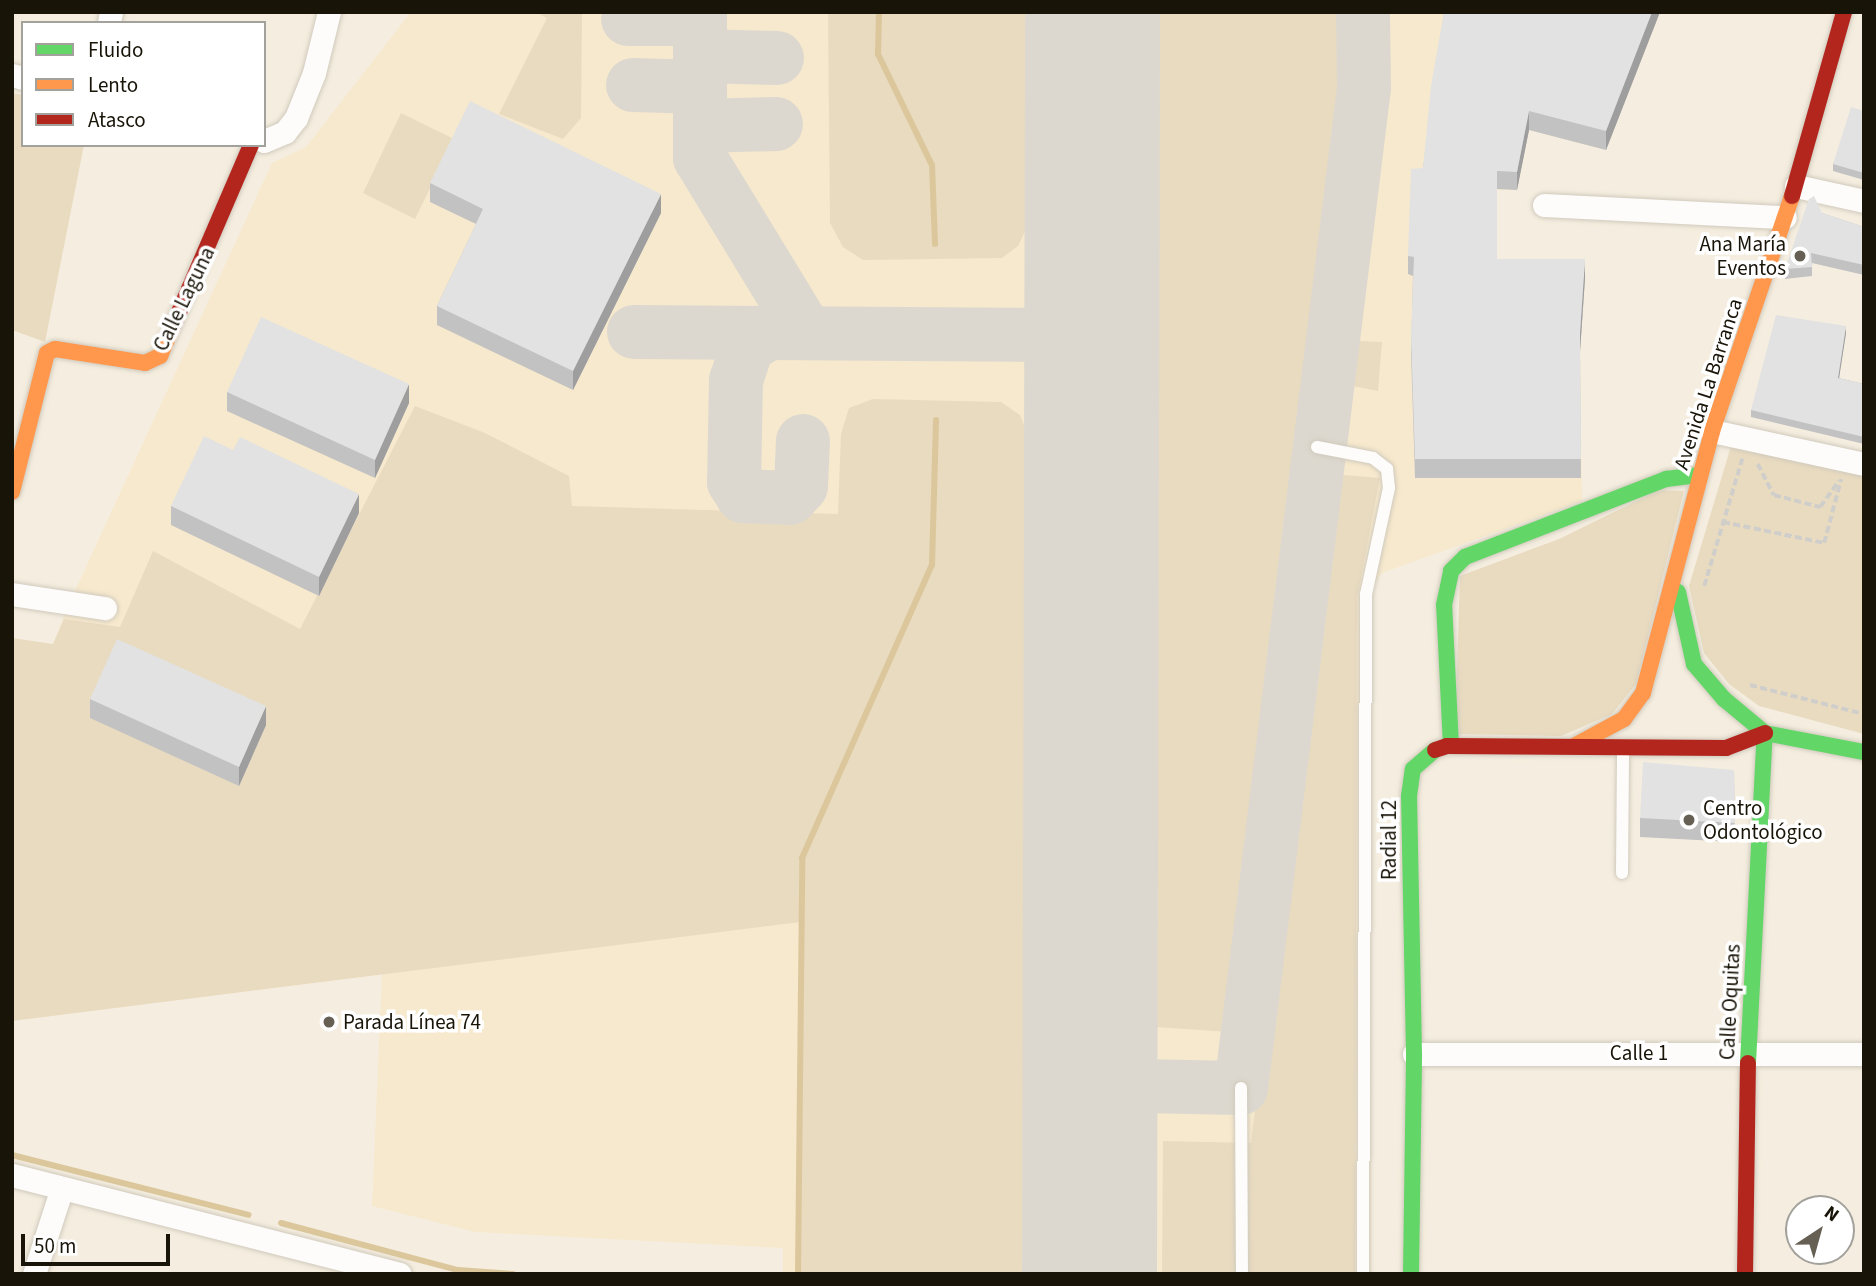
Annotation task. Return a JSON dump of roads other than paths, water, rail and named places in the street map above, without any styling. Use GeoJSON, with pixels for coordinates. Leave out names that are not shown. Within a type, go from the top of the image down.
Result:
{"type":"FeatureCollection","features":[{"type":"Feature","properties":{"kind":"street"},"geometry":{"type":"LineString","coordinates":[[266,140],[285,132],[296,118],[314,73],[329,12]]}},
{"type":"Feature","properties":{"kind":"street","name":"Avenida La Barranca"},"geometry":{"type":"LineString","coordinates":[[1565,749],[1611,730],[1643,693],[1655,662],[1712,430],[1796,186],[1844,12]]}},
{"type":"Feature","properties":{"kind":"street","name":"Calle Laguna"},"geometry":{"type":"LineString","coordinates":[[12,492],[47,353],[55,349],[138,363],[160,355],[250,147]]}},
{"type":"Feature","properties":{"kind":"street"},"geometry":{"type":"LineString","coordinates":[[1796,186],[1864,201]]}},
{"type":"Feature","properties":{"kind":"street"},"geometry":{"type":"LineString","coordinates":[[1544,205],[1785,218]]}},
{"type":"Feature","properties":{"kind":"street"},"geometry":{"type":"LineString","coordinates":[[1712,430],[1858,473]]}},
{"type":"Feature","properties":{"kind":"street"},"geometry":{"type":"LineString","coordinates":[[1451,746],[1444,604],[1451,571],[1465,557],[1653,484],[1700,475]]}},
{"type":"Feature","properties":{"kind":"street","name":"Avenida La Barranca"},"geometry":{"type":"LineString","coordinates":[[1676,569],[1680,618],[1694,664],[1724,699],[1765,733]]}},
{"type":"Feature","properties":{"kind":"street"},"geometry":{"type":"LineString","coordinates":[[12,594],[105,608]]}},
{"type":"Feature","properties":{"kind":"street"},"geometry":{"type":"LineString","coordinates":[[1765,733],[1864,752]]}},
{"type":"Feature","properties":{"kind":"street","name":"Radial 12"},"geometry":{"type":"LineString","coordinates":[[1411,1274],[1414,1054],[1409,796],[1413,769],[1429,752],[1451,746],[1565,749],[1726,748],[1765,733]]}},
{"type":"Feature","properties":{"kind":"street","name":"Calle Oquitas"},"geometry":{"type":"LineString","coordinates":[[1745,1274],[1748,1052],[1765,733]]}},
{"type":"Feature","properties":{"kind":"street","name":"Calle 1"},"geometry":{"type":"LineString","coordinates":[[1414,1054],[1864,1054]]}},
{"type":"Feature","properties":{"kind":"street"},"geometry":{"type":"LineString","coordinates":[[12,1175],[400,1274]]}},
{"type":"Feature","properties":{"kind":"street"},"geometry":{"type":"LineString","coordinates":[[34,1274],[62,1188]]}},
{"type":"Feature","properties":{"kind":"lane"},"geometry":{"type":"LineString","coordinates":[[1317,447],[1373,458],[1387,469],[1389,488],[1366,594],[1363,1274]]}},
{"type":"Feature","properties":{"kind":"lane"},"geometry":{"type":"LineString","coordinates":[[1622,873],[1623,749]]}},
{"type":"Feature","properties":{"kind":"lane"},"geometry":{"type":"LineString","coordinates":[[1241,1088],[1242,1274]]}},
{"type":"Feature","properties":{"kind":"waterway"},"geometry":{"type":"LineString","coordinates":[[879,12],[878,54],[932,165],[935,244]]}},
{"type":"Feature","properties":{"kind":"waterway"},"geometry":{"type":"LineString","coordinates":[[798,1274],[802,858],[932,565],[936,420]]}},
{"type":"Feature","properties":{"kind":"waterway"},"geometry":{"type":"LineString","coordinates":[[12,1155],[249,1215]]}},
{"type":"Feature","properties":{"kind":"waterway"},"geometry":{"type":"LineString","coordinates":[[281,1223],[458,1270],[513,1274]]}},
{"type":"Feature","properties":{"kind":"place","name":"Ana María Eventos"},"geometry":{"type":"Point","coordinates":[1800,256]}},
{"type":"Feature","properties":{"kind":"place","name":"Centro Odontológico"},"geometry":{"type":"Point","coordinates":[1689,820]}},
{"type":"Feature","properties":{"kind":"place","name":"Parada Línea 74"},"geometry":{"type":"Point","coordinates":[329,1022]}}]}
